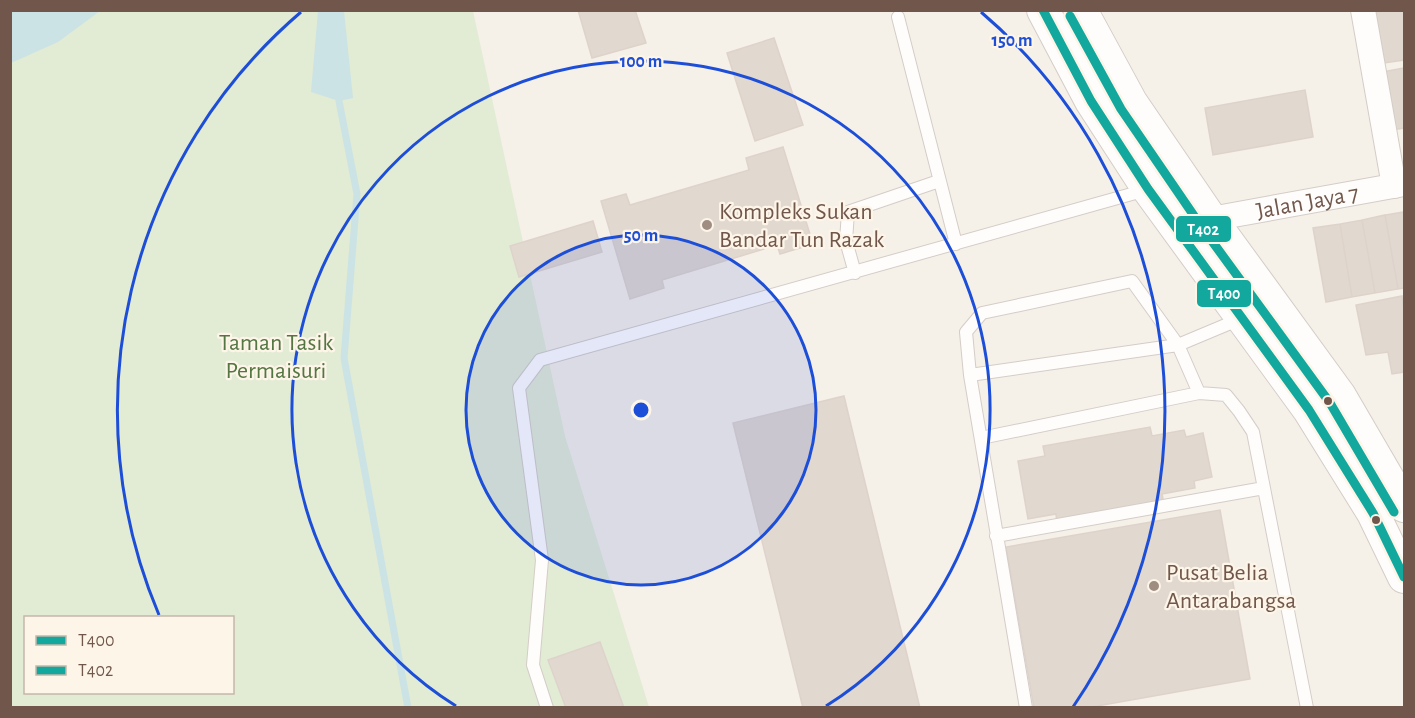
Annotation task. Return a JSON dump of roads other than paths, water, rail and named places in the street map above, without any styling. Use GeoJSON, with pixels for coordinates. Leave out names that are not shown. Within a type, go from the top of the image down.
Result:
{"type":"FeatureCollection","features":[{"type":"Feature","properties":{"kind":"street"},"geometry":{"type":"LineString","coordinates":[[1043,10],[1091,101],[1148,189],[1309,410],[1373,513],[1404,577]]}},
{"type":"Feature","properties":{"kind":"street"},"geometry":{"type":"LineString","coordinates":[[1081,10],[1131,102],[1211,219],[1340,396],[1404,506]]}},
{"type":"Feature","properties":{"kind":"street"},"geometry":{"type":"LineString","coordinates":[[1363,10],[1399,185]]}},
{"type":"Feature","properties":{"kind":"street","name":"Jalan Jaya 7"},"geometry":{"type":"LineString","coordinates":[[1211,219],[1399,185]]}},
{"type":"Feature","properties":{"kind":"lane"},"geometry":{"type":"LineString","coordinates":[[897,17],[956,244]]}},
{"type":"Feature","properties":{"kind":"lane"},"geometry":{"type":"LineString","coordinates":[[855,273],[846,242],[848,212],[939,181]]}},
{"type":"Feature","properties":{"kind":"lane"},"geometry":{"type":"LineString","coordinates":[[547,708],[533,665],[542,560],[519,388],[540,360],[1148,189]]}},
{"type":"Feature","properties":{"kind":"lane"},"geometry":{"type":"LineString","coordinates":[[1026,708],[970,375],[966,332],[982,313],[1132,281],[1178,345],[1199,393]]}},
{"type":"Feature","properties":{"kind":"lane"},"geometry":{"type":"LineString","coordinates":[[970,375],[1178,345],[1241,318]]}},
{"type":"Feature","properties":{"kind":"lane"},"geometry":{"type":"LineString","coordinates":[[981,438],[1199,393],[1226,395],[1253,432],[1307,708]]}},
{"type":"Feature","properties":{"kind":"lane"},"geometry":{"type":"LineString","coordinates":[[996,536],[1264,488]]}},
{"type":"Feature","properties":{"kind":"water"},"geometry":{"type":"Polygon","coordinates":[[[11,10],[100,11],[58,42],[11,63],[11,10]]]}},
{"type":"Feature","properties":{"kind":"water"},"geometry":{"type":"Polygon","coordinates":[[[318,11],[344,11],[353,98],[339,101],[311,92],[318,11]]]}},
{"type":"Feature","properties":{"kind":"waterway"},"geometry":{"type":"LineString","coordinates":[[339,101],[357,194],[344,358],[408,708]]}},
{"type":"Feature","properties":{"kind":"place","name":"Kompleks Sukan Bandar Tun Razak"},"geometry":{"type":"Point","coordinates":[707,225]}},
{"type":"Feature","properties":{"kind":"place","name":"Pusat Belia Antarabangsa"},"geometry":{"type":"Point","coordinates":[1154,586]}},
{"type":"Feature","properties":{"kind":"park label","name":"Taman Tasik Permaisuri"},"geometry":{"type":"Point","coordinates":[276,356]}}]}
